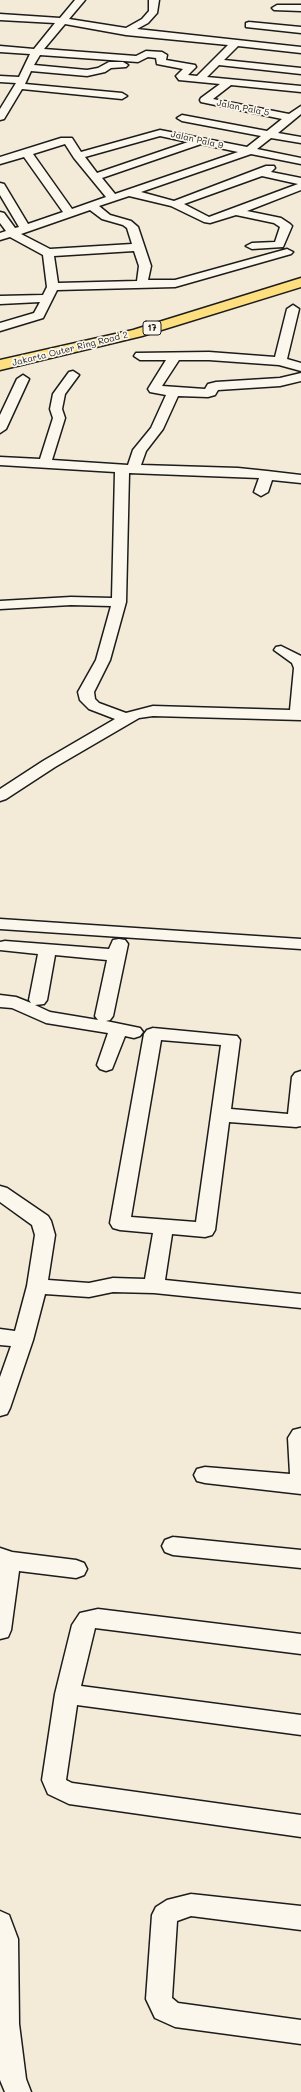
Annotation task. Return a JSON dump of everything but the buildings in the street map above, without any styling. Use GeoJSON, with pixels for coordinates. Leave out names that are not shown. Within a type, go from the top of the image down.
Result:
{"type":"FeatureCollection","features":[{"type":"Feature","properties":{"kind":"highway"},"geometry":{"type":"LineString","coordinates":[[256,281],[301,268]]}},
{"type":"Feature","properties":{"kind":"highway","name":"Jakarta Outer Ring Road 2"},"geometry":{"type":"LineString","coordinates":[[0,366],[137,333],[301,282]]}},
{"type":"Feature","properties":{"kind":"street"},"geometry":{"type":"LineString","coordinates":[[0,117],[41,47],[80,0]]}},
{"type":"Feature","properties":{"kind":"street"},"geometry":{"type":"LineString","coordinates":[[126,32],[145,21],[154,11],[154,0]]}},
{"type":"Feature","properties":{"kind":"street"},"geometry":{"type":"LineString","coordinates":[[277,8],[301,8]]}},
{"type":"Feature","properties":{"kind":"street"},"geometry":{"type":"LineString","coordinates":[[0,17],[66,18],[92,16]]}},
{"type":"Feature","properties":{"kind":"street"},"geometry":{"type":"LineString","coordinates":[[66,18],[126,32],[301,50]]}},
{"type":"Feature","properties":{"kind":"street"},"geometry":{"type":"LineString","coordinates":[[130,20],[145,21]]}},
{"type":"Feature","properties":{"kind":"street"},"geometry":{"type":"LineString","coordinates":[[249,25],[301,30]]}},
{"type":"Feature","properties":{"kind":"street"},"geometry":{"type":"LineString","coordinates":[[198,79],[236,43]]}},
{"type":"Feature","properties":{"kind":"street"},"geometry":{"type":"LineString","coordinates":[[0,49],[41,47],[136,55],[162,55],[161,63],[191,67],[181,76],[183,78],[301,89]]}},
{"type":"Feature","properties":{"kind":"street"},"geometry":{"type":"LineString","coordinates":[[28,68],[88,73],[101,70],[111,64],[133,64],[136,55]]}},
{"type":"Feature","properties":{"kind":"street"},"geometry":{"type":"LineString","coordinates":[[217,62],[301,71]]}},
{"type":"Feature","properties":{"kind":"street"},"geometry":{"type":"LineString","coordinates":[[0,79],[20,83],[122,96]]}},
{"type":"Feature","properties":{"kind":"street","name":"Jalan Pala 5"},"geometry":{"type":"LineString","coordinates":[[230,82],[205,100],[289,117]]}},
{"type":"Feature","properties":{"kind":"street"},"geometry":{"type":"LineString","coordinates":[[246,108],[275,86]]}},
{"type":"Feature","properties":{"kind":"street"},"geometry":{"type":"LineString","coordinates":[[0,237],[13,234],[247,152],[289,117],[301,109]]}},
{"type":"Feature","properties":{"kind":"street"},"geometry":{"type":"LineString","coordinates":[[182,118],[301,140]]}},
{"type":"Feature","properties":{"kind":"street","name":"Jalan Pala 9"},"geometry":{"type":"LineString","coordinates":[[78,156],[160,133],[247,152],[301,161]]}},
{"type":"Feature","properties":{"kind":"street"},"geometry":{"type":"LineString","coordinates":[[0,161],[66,140],[70,141],[78,156],[113,199]]}},
{"type":"Feature","properties":{"kind":"street"},"geometry":{"type":"LineString","coordinates":[[95,177],[201,141]]}},
{"type":"Feature","properties":{"kind":"street"},"geometry":{"type":"LineString","coordinates":[[26,152],[70,214]]}},
{"type":"Feature","properties":{"kind":"street"},"geometry":{"type":"LineString","coordinates":[[175,204],[266,170],[301,181]]}},
{"type":"Feature","properties":{"kind":"street"},"geometry":{"type":"LineString","coordinates":[[0,186],[26,229]]}},
{"type":"Feature","properties":{"kind":"street"},"geometry":{"type":"LineString","coordinates":[[130,193],[175,204],[204,219],[216,219],[301,186]]}},
{"type":"Feature","properties":{"kind":"street"},"geometry":{"type":"LineString","coordinates":[[275,197],[295,201]]}},
{"type":"Feature","properties":{"kind":"street"},"geometry":{"type":"LineString","coordinates":[[92,206],[106,216],[127,223],[132,227],[140,247],[145,266],[142,284]]}},
{"type":"Feature","properties":{"kind":"street"},"geometry":{"type":"LineString","coordinates":[[236,212],[277,220],[284,223],[286,226],[279,245],[252,246]]}},
{"type":"Feature","properties":{"kind":"street"},"geometry":{"type":"LineString","coordinates":[[0,215],[13,234],[27,240],[48,253],[140,247]]}},
{"type":"Feature","properties":{"kind":"street"},"geometry":{"type":"LineString","coordinates":[[53,287],[175,283],[287,252]]}},
{"type":"Feature","properties":{"kind":"street"},"geometry":{"type":"LineString","coordinates":[[0,327],[39,315],[46,298],[53,287],[48,253]]}},
{"type":"Feature","properties":{"kind":"street"},"geometry":{"type":"LineString","coordinates":[[0,300],[46,298]]}},
{"type":"Feature","properties":{"kind":"street"},"geometry":{"type":"LineString","coordinates":[[280,361],[291,323],[293,309]]}},
{"type":"Feature","properties":{"kind":"street"},"geometry":{"type":"LineString","coordinates":[[140,356],[209,356],[280,361],[301,367]]}},
{"type":"Feature","properties":{"kind":"street"},"geometry":{"type":"LineString","coordinates":[[175,356],[154,389],[173,392],[208,393],[211,392],[212,387],[216,386],[280,382],[301,376]]}},
{"type":"Feature","properties":{"kind":"street"},"geometry":{"type":"LineString","coordinates":[[45,463],[59,418],[56,409],[59,394],[73,375]]}},
{"type":"Feature","properties":{"kind":"street"},"geometry":{"type":"LineString","coordinates":[[2,422],[23,379]]}},
{"type":"Feature","properties":{"kind":"street"},"geometry":{"type":"LineString","coordinates":[[125,718],[94,706],[88,700],[86,692],[103,660],[119,602],[127,468],[157,429],[173,392]]}},
{"type":"Feature","properties":{"kind":"street"},"geometry":{"type":"LineString","coordinates":[[0,460],[127,468],[238,472],[301,479]]}},
{"type":"Feature","properties":{"kind":"street"},"geometry":{"type":"LineString","coordinates":[[261,492],[267,475]]}},
{"type":"Feature","properties":{"kind":"street"},"geometry":{"type":"LineString","coordinates":[[0,605],[71,601],[119,602]]}},
{"type":"Feature","properties":{"kind":"street"},"geometry":{"type":"LineString","coordinates":[[0,796],[49,764],[125,718],[135,714],[153,711],[299,714],[301,668],[298,661],[281,650]]}},
{"type":"Feature","properties":{"kind":"street"},"geometry":{"type":"LineString","coordinates":[[0,924],[301,944]]}},
{"type":"Feature","properties":{"kind":"street"},"geometry":{"type":"LineString","coordinates":[[104,1016],[121,932]]}},
{"type":"Feature","properties":{"kind":"street"},"geometry":{"type":"LineString","coordinates":[[5,946],[116,955]]}},
{"type":"Feature","properties":{"kind":"street"},"geometry":{"type":"LineString","coordinates":[[38,1000],[48,949]]}},
{"type":"Feature","properties":{"kind":"street"},"geometry":{"type":"LineString","coordinates":[[0,1001],[16,1003],[46,1017],[127,1030],[106,1065]]}},
{"type":"Feature","properties":{"kind":"street"},"geometry":{"type":"LineString","coordinates":[[153,1034],[231,1040],[221,1115],[205,1230],[120,1223],[153,1034]]}},
{"type":"Feature","properties":{"kind":"street"},"geometry":{"type":"LineString","coordinates":[[221,1115],[296,1121],[301,1077]]}},
{"type":"Feature","properties":{"kind":"street"},"geometry":{"type":"LineString","coordinates":[[0,1192],[41,1221],[45,1235],[37,1286],[23,1340],[0,1408]]}},
{"type":"Feature","properties":{"kind":"street"},"geometry":{"type":"LineString","coordinates":[[154,1286],[164,1226]]}},
{"type":"Feature","properties":{"kind":"street"},"geometry":{"type":"LineString","coordinates":[[37,1286],[89,1290],[113,1285],[154,1286],[301,1301]]}},
{"type":"Feature","properties":{"kind":"street"},"geometry":{"type":"LineString","coordinates":[[0,1337],[23,1340]]}},
{"type":"Feature","properties":{"kind":"street"},"geometry":{"type":"LineString","coordinates":[[205,1476],[301,1485],[299,1438],[301,1436]]}},
{"type":"Feature","properties":{"kind":"street"},"geometry":{"type":"LineString","coordinates":[[173,1546],[301,1559]]}},
{"type":"Feature","properties":{"kind":"street"},"geometry":{"type":"LineString","coordinates":[[0,1630],[5,1559],[76,1569]]}},
{"type":"Feature","properties":{"kind":"street"},"geometry":{"type":"LineString","coordinates":[[301,1644],[98,1618],[88,1620],[83,1625],[67,1694],[54,1780],[57,1787],[69,1793],[301,1826]]}},
{"type":"Feature","properties":{"kind":"street"},"geometry":{"type":"LineString","coordinates":[[67,1694],[301,1725]]}},
{"type":"Feature","properties":{"kind":"street"},"geometry":{"type":"LineString","coordinates":[[301,1918],[191,1905],[176,1908],[165,1915],[159,1998],[164,2009],[175,2015],[301,2032]]}},
{"type":"Feature","properties":{"kind":"street"},"geometry":{"type":"LineString","coordinates":[[0,1923],[5,1939],[6,2024],[13,2079],[18,2092]]}}]}
